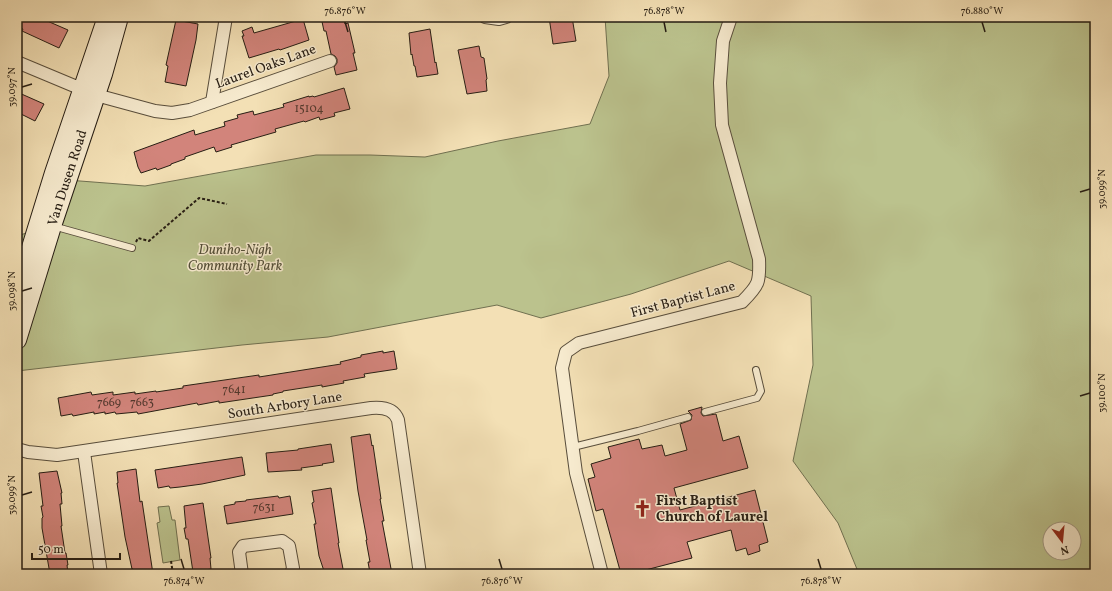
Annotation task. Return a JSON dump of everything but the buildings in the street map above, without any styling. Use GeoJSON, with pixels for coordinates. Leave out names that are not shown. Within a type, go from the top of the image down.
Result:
{"type":"FeatureCollection","features":[{"type":"Feature","properties":{"kind":"main road","name":"Van Dusen Road"},"geometry":{"type":"LineString","coordinates":[[89,92],[107,17]]}},
{"type":"Feature","properties":{"kind":"main road","name":"Van Dusen Road"},"geometry":{"type":"LineString","coordinates":[[17,293],[45,223],[89,92],[120,17]]}},
{"type":"Feature","properties":{"kind":"main road","name":"Van Dusen Road"},"geometry":{"type":"LineString","coordinates":[[17,340],[45,223]]}},
{"type":"Feature","properties":{"kind":"street","name":"Laurel Oaks Lane"},"geometry":{"type":"LineString","coordinates":[[212,102],[226,17]]}},
{"type":"Feature","properties":{"kind":"street"},"geometry":{"type":"LineString","coordinates":[[484,17],[499,19],[506,17]]}},
{"type":"Feature","properties":{"kind":"street","name":"First Baptist Lane"},"geometry":{"type":"LineString","coordinates":[[602,574],[576,473],[562,368],[566,352],[579,344],[742,302],[755,288],[760,276],[759,259],[722,125],[720,84],[723,41],[731,17]]}},
{"type":"Feature","properties":{"kind":"street","name":"Laurel Oaks Lane"},"geometry":{"type":"LineString","coordinates":[[17,62],[89,92],[161,112],[179,112],[190,110],[330,60]]}},
{"type":"Feature","properties":{"kind":"street","name":"South Arbory Lane"},"geometry":{"type":"LineString","coordinates":[[17,449],[57,456],[371,408],[387,409],[395,413],[398,420],[420,574]]}},
{"type":"Feature","properties":{"kind":"street"},"geometry":{"type":"LineString","coordinates":[[84,452],[101,574]]}},
{"type":"Feature","properties":{"kind":"street"},"geometry":{"type":"LineString","coordinates":[[242,574],[239,552],[243,546],[282,541],[289,546],[293,568],[291,574]]}},
{"type":"Feature","properties":{"kind":"lane"},"geometry":{"type":"LineString","coordinates":[[45,223],[132,248]]}},
{"type":"Feature","properties":{"kind":"lane"},"geometry":{"type":"LineString","coordinates":[[705,412],[757,398],[761,391],[756,370]]}},
{"type":"Feature","properties":{"kind":"lane"},"geometry":{"type":"LineString","coordinates":[[573,447],[688,417]]}},
{"type":"Feature","properties":{"kind":"path"},"geometry":{"type":"LineString","coordinates":[[132,248],[138,238],[149,241],[199,198],[227,204]]}},
{"type":"Feature","properties":{"kind":"path"},"geometry":{"type":"LineString","coordinates":[[171,561],[173,574]]}},
{"type":"Feature","properties":{"kind":"green space","name":"Duniho-Nigh Community Park"},"geometry":{"type":"Polygon","coordinates":[[[605,17],[1095,17],[1095,574],[859,574],[838,523],[793,461],[813,365],[811,296],[729,261],[631,294],[541,318],[497,305],[328,337],[242,345],[17,371],[17,340],[67,180],[145,186],[316,155],[425,157],[498,141],[590,124],[609,76],[605,17]]]}},
{"type":"Feature","properties":{"kind":"green space"},"geometry":{"type":"Polygon","coordinates":[[[36,230],[17,292],[17,236],[36,230]]]}},
{"type":"Feature","properties":{"kind":"green space"},"geometry":{"type":"Polygon","coordinates":[[[169,506],[172,520],[175,520],[180,560],[163,563],[157,523],[160,522],[158,507],[169,506]]]}},
{"type":"Feature","properties":{"kind":"place","name":"First Baptist Church of Laurel"},"geometry":{"type":"Point","coordinates":[643,509]}}]}
